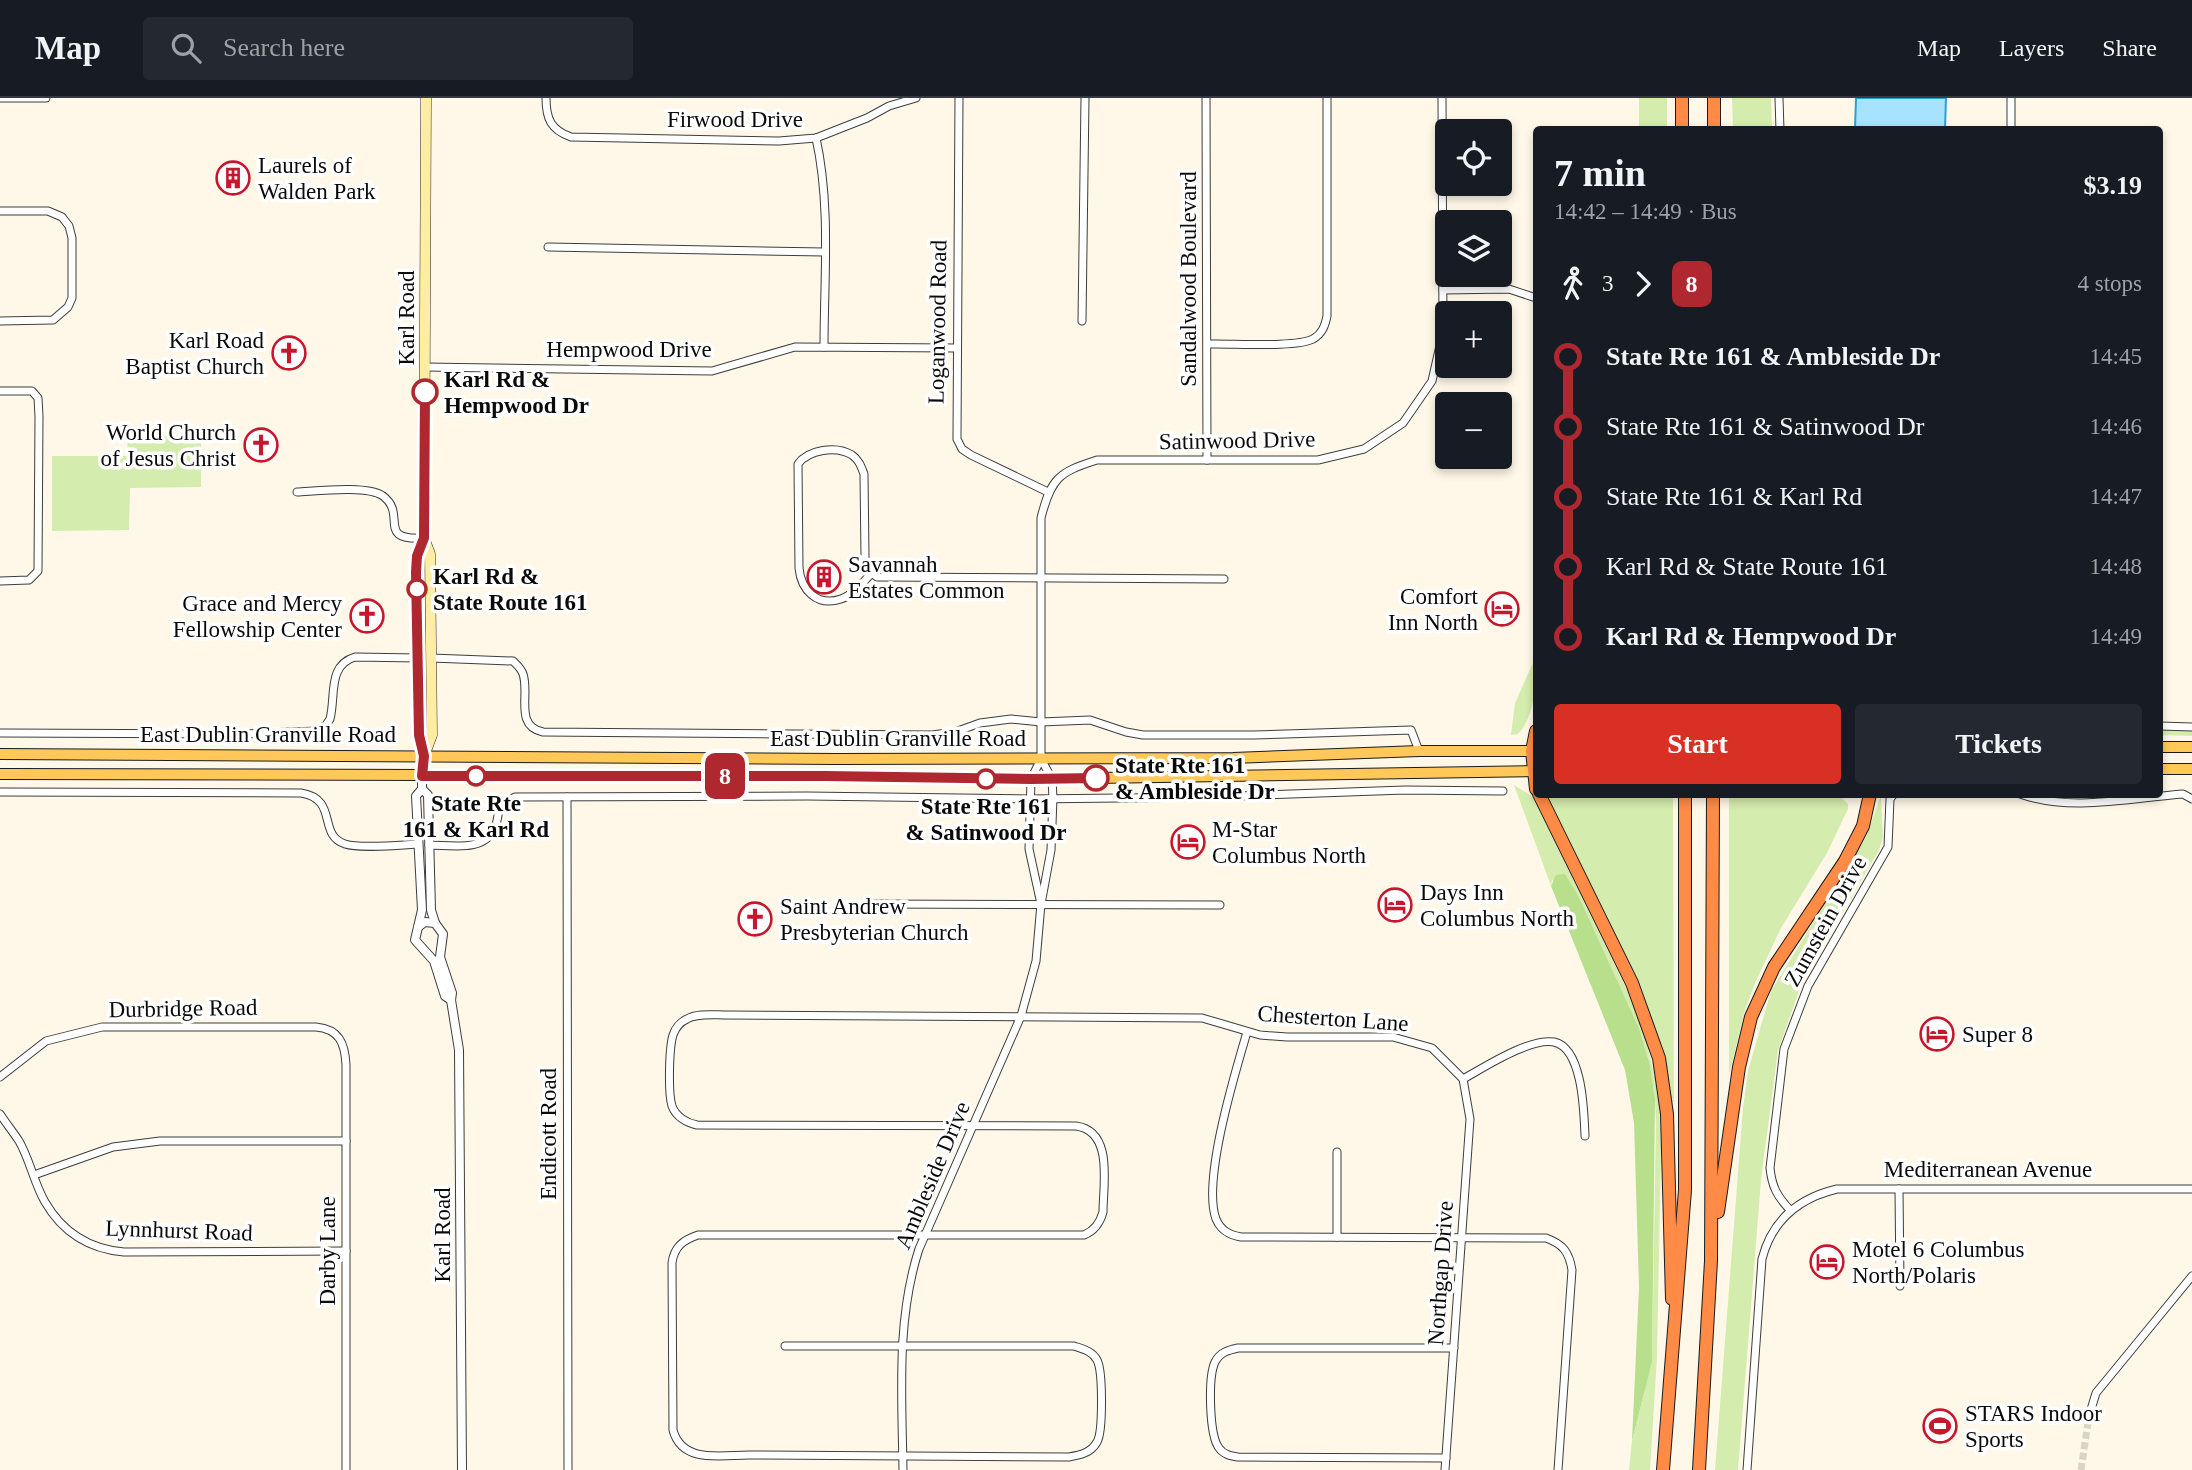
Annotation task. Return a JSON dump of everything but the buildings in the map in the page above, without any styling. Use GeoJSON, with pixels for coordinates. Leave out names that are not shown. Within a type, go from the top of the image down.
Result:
{"type":"FeatureCollection","features":[{"type":"Feature","properties":{"kind":"highway"},"geometry":{"type":"LineString","coordinates":[[1682,98],[1682,126]]}},
{"type":"Feature","properties":{"kind":"highway"},"geometry":{"type":"LineString","coordinates":[[1714,101],[1715,126]]}},
{"type":"Feature","properties":{"kind":"highway"},"geometry":{"type":"LineString","coordinates":[[1541,798],[1632,983],[1659,1058],[1667,1114],[1670,1278],[1675,1328]]}},
{"type":"Feature","properties":{"kind":"highway"},"geometry":{"type":"LineString","coordinates":[[1664,1470],[1685,1190],[1685,798]]}},
{"type":"Feature","properties":{"kind":"highway"},"geometry":{"type":"LineString","coordinates":[[1699,1470],[1711,1261],[1713,798]]}},
{"type":"Feature","properties":{"kind":"highway"},"geometry":{"type":"LineString","coordinates":[[1711,1261],[1732,1107],[1751,1017],[1774,967],[1845,861],[1863,826],[1869,798]]}},
{"type":"Feature","properties":{"kind":"main road","name":"Karl Road"},"geometry":{"type":"LineString","coordinates":[[422,776],[424,756],[432,737],[430,554],[424,538],[426,98]]}},
{"type":"Feature","properties":{"kind":"main road","name":"Karl Road"},"geometry":{"type":"LineString","coordinates":[[424,538],[417,556],[419,738],[424,756]]}},
{"type":"Feature","properties":{"kind":"main road"},"geometry":{"type":"LineString","coordinates":[[2163,747],[2192,747]]}},
{"type":"Feature","properties":{"kind":"main road","name":"East Dublin Granville Road"},"geometry":{"type":"LineString","coordinates":[[0,754],[1041,759],[1234,758],[1419,751],[1533,751]]}},
{"type":"Feature","properties":{"kind":"main road"},"geometry":{"type":"LineString","coordinates":[[2163,769],[2192,769]]}},
{"type":"Feature","properties":{"kind":"main road","name":"East Dublin Granville Road"},"geometry":{"type":"LineString","coordinates":[[0,774],[1052,779],[1533,771]]}},
{"type":"Feature","properties":{"kind":"street"},"geometry":{"type":"LineString","coordinates":[[0,98],[46,98]]}},
{"type":"Feature","properties":{"kind":"street","name":"Firwood Drive"},"geometry":{"type":"LineString","coordinates":[[547,98],[546,111],[550,125],[559,133],[571,137],[779,141],[816,138],[867,118],[889,106],[916,98]]}},
{"type":"Feature","properties":{"kind":"street","name":"Loganwood Road"},"geometry":{"type":"LineString","coordinates":[[959,98],[957,439],[962,449],[1048,492]]}},
{"type":"Feature","properties":{"kind":"street"},"geometry":{"type":"LineString","coordinates":[[1082,321],[1085,98]]}},
{"type":"Feature","properties":{"kind":"street","name":"Sandalwood Boulevard"},"geometry":{"type":"LineString","coordinates":[[1206,98],[1208,460]]}},
{"type":"Feature","properties":{"kind":"street"},"geometry":{"type":"LineString","coordinates":[[1208,344],[1301,343],[1319,335],[1327,316],[1327,98]]}},
{"type":"Feature","properties":{"kind":"street","name":"Satinwood Drive"},"geometry":{"type":"LineString","coordinates":[[1048,492],[1068,469],[1097,460],[1318,460],[1364,449],[1403,423],[1432,381],[1443,332],[1442,98]]}},
{"type":"Feature","properties":{"kind":"street"},"geometry":{"type":"LineString","coordinates":[[1779,98],[1780,126]]}},
{"type":"Feature","properties":{"kind":"street"},"geometry":{"type":"LineString","coordinates":[[2011,98],[2011,126]]}},
{"type":"Feature","properties":{"kind":"street"},"geometry":{"type":"LineString","coordinates":[[816,138],[824,196],[824,347]]}},
{"type":"Feature","properties":{"kind":"street"},"geometry":{"type":"LineString","coordinates":[[0,211],[48,211],[62,217],[69,226],[72,238],[72,298],[68,307],[53,320],[0,321]]}},
{"type":"Feature","properties":{"kind":"street"},"geometry":{"type":"LineString","coordinates":[[548,247],[824,252]]}},
{"type":"Feature","properties":{"kind":"street"},"geometry":{"type":"LineString","coordinates":[[1443,290],[1509,289],[1533,297]]}},
{"type":"Feature","properties":{"kind":"street","name":"Hempwood Drive"},"geometry":{"type":"LineString","coordinates":[[425,367],[712,372],[795,347],[956,348]]}},
{"type":"Feature","properties":{"kind":"street"},"geometry":{"type":"LineString","coordinates":[[0,391],[26,390],[36,394],[39,403],[39,566],[35,576],[22,582],[0,581]]}},
{"type":"Feature","properties":{"kind":"street"},"geometry":{"type":"LineString","coordinates":[[871,574],[855,591],[842,599],[827,601],[815,598],[805,590],[800,578],[798,464],[811,452],[850,453],[860,462],[864,474],[867,569],[871,574],[885,579],[1224,579]]}},
{"type":"Feature","properties":{"kind":"street"},"geometry":{"type":"LineString","coordinates":[[297,492],[369,491],[382,495],[391,505],[396,532],[407,540],[424,538]]}},
{"type":"Feature","properties":{"kind":"street"},"geometry":{"type":"LineString","coordinates":[[1041,759],[1041,518],[1048,492]]}},
{"type":"Feature","properties":{"kind":"street","name":"East Dublin Granville Road"},"geometry":{"type":"LineString","coordinates":[[0,733],[245,734],[317,731],[327,725],[330,719],[335,673],[345,660],[355,657],[418,659]]}},
{"type":"Feature","properties":{"kind":"street","name":"East Dublin Granville Road"},"geometry":{"type":"LineString","coordinates":[[431,658],[513,661],[524,676],[528,722],[532,729],[545,733],[932,735],[955,732],[995,720],[1090,720],[1143,735],[1411,730],[1419,751]]}},
{"type":"Feature","properties":{"kind":"street"},"geometry":{"type":"LineString","coordinates":[[2163,726],[2192,727]]}},
{"type":"Feature","properties":{"kind":"street","name":"Ambleside Drive"},"geometry":{"type":"LineString","coordinates":[[903,1470],[903,1345],[908,1289],[919,1249],[1021,1016],[1035,961],[1041,904],[1051,850],[1053,798],[1052,779],[1041,759]]}},
{"type":"Feature","properties":{"kind":"street","name":"Ambleside Drive"},"geometry":{"type":"LineString","coordinates":[[1041,759],[1031,779],[1029,849],[1041,904]]}},
{"type":"Feature","properties":{"kind":"street"},"geometry":{"type":"LineString","coordinates":[[1262,775],[1263,794]]}},
{"type":"Feature","properties":{"kind":"street","name":"Karl Road"},"geometry":{"type":"LineString","coordinates":[[418,928],[422,910],[416,796],[422,789],[422,776]]}},
{"type":"Feature","properties":{"kind":"street","name":"Karl Road"},"geometry":{"type":"LineString","coordinates":[[422,789],[428,795],[430,910],[435,923]]}},
{"type":"Feature","properties":{"kind":"street"},"geometry":{"type":"LineString","coordinates":[[429,845],[471,846],[483,842],[496,826],[500,806],[515,797],[1030,799],[1428,790],[1503,791]]}},
{"type":"Feature","properties":{"kind":"street"},"geometry":{"type":"LineString","coordinates":[[0,792],[301,793],[317,798],[322,803],[332,834],[345,844],[418,844]]}},
{"type":"Feature","properties":{"kind":"street"},"geometry":{"type":"LineString","coordinates":[[2163,796],[2183,794],[2192,799]]}},
{"type":"Feature","properties":{"kind":"street","name":"Endicott Road"},"geometry":{"type":"LineString","coordinates":[[567,797],[568,1470]]}},
{"type":"Feature","properties":{"kind":"street","name":"Zumstein Drive"},"geometry":{"type":"LineString","coordinates":[[1790,1210],[1772,1184],[1770,1168],[1784,1049],[1808,986],[1888,847],[1891,798]]}},
{"type":"Feature","properties":{"kind":"street"},"geometry":{"type":"LineString","coordinates":[[2031,798],[2068,804],[2137,798]]}},
{"type":"Feature","properties":{"kind":"street"},"geometry":{"type":"LineString","coordinates":[[2068,798],[2068,804]]}},
{"type":"Feature","properties":{"kind":"street"},"geometry":{"type":"LineString","coordinates":[[868,904],[1220,905]]}},
{"type":"Feature","properties":{"kind":"street"},"geometry":{"type":"LineString","coordinates":[[425,922],[435,923],[443,934],[440,945],[434,950],[425,950],[415,940],[418,928],[425,922]]}},
{"type":"Feature","properties":{"kind":"street","name":"Karl Road"},"geometry":{"type":"LineString","coordinates":[[440,945],[440,957],[452,993],[450,1000],[456,1022],[461,1071],[462,1470]]}},
{"type":"Feature","properties":{"kind":"street","name":"Karl Road"},"geometry":{"type":"LineString","coordinates":[[425,950],[434,961],[445,996],[450,1000]]}},
{"type":"Feature","properties":{"kind":"street","name":"Chesterton Lane"},"geometry":{"type":"LineString","coordinates":[[974,1126],[688,1123],[673,1108],[671,1097],[674,1032],[679,1024],[696,1015],[1194,1017],[1247,1032],[1287,1037],[1393,1037],[1432,1048],[1463,1079]]}},
{"type":"Feature","properties":{"kind":"street","name":"Durbridge Road"},"geometry":{"type":"LineString","coordinates":[[0,1077],[46,1041],[102,1027],[316,1027],[327,1028],[336,1034]]}},
{"type":"Feature","properties":{"kind":"street"},"geometry":{"type":"LineString","coordinates":[[1247,1032],[1219,1138],[1214,1181],[1215,1218],[1224,1231],[1241,1237],[1546,1238],[1564,1247],[1572,1270],[1558,1470]]}},
{"type":"Feature","properties":{"kind":"street","name":"Darby Lane"},"geometry":{"type":"LineString","coordinates":[[336,1034],[345,1052],[346,1470]]}},
{"type":"Feature","properties":{"kind":"street"},"geometry":{"type":"LineString","coordinates":[[1463,1079],[1537,1043],[1555,1042],[1567,1051],[1578,1072],[1585,1136]]}},
{"type":"Feature","properties":{"kind":"street","name":"Northgap Drive"},"geometry":{"type":"LineString","coordinates":[[1445,1470],[1470,1119],[1463,1079]]}},
{"type":"Feature","properties":{"kind":"street","name":"Lynnhurst Road"},"geometry":{"type":"LineString","coordinates":[[0,1114],[19,1142],[44,1201],[64,1228],[78,1239],[108,1251],[346,1251]]}},
{"type":"Feature","properties":{"kind":"street"},"geometry":{"type":"LineString","coordinates":[[785,1346],[1074,1346],[1089,1352],[1097,1360],[1101,1372],[1101,1433],[1097,1443],[1080,1455],[1069,1457],[698,1455],[680,1446],[673,1430],[672,1263],[673,1254],[687,1238],[698,1235],[1074,1237],[1094,1229],[1103,1212],[1104,1153],[1093,1132],[1076,1126],[974,1126]]}},
{"type":"Feature","properties":{"kind":"street"},"geometry":{"type":"LineString","coordinates":[[34,1175],[113,1147],[160,1141],[346,1141]]}},
{"type":"Feature","properties":{"kind":"street"},"geometry":{"type":"LineString","coordinates":[[1337,1237],[1338,1152]]}},
{"type":"Feature","properties":{"kind":"street","name":"Mediterranean Avenue"},"geometry":{"type":"LineString","coordinates":[[1790,1210],[1810,1198],[1837,1189],[2192,1189]]}},
{"type":"Feature","properties":{"kind":"street"},"geometry":{"type":"LineString","coordinates":[[1899,1189],[1900,1286]]}},
{"type":"Feature","properties":{"kind":"street"},"geometry":{"type":"LineString","coordinates":[[1747,1470],[1760,1272],[1769,1238],[1790,1210]]}},
{"type":"Feature","properties":{"kind":"street"},"geometry":{"type":"LineString","coordinates":[[2089,1416],[2096,1393],[2192,1276]]}},
{"type":"Feature","properties":{"kind":"street"},"geometry":{"type":"LineString","coordinates":[[1446,1458],[1238,1457],[1222,1452],[1213,1434],[1212,1376],[1215,1362],[1225,1351],[1238,1348],[1454,1348]]}},
{"type":"Feature","properties":{"kind":"green space"},"geometry":{"type":"Polygon","coordinates":[[[1639,98],[1667,98],[1667,126],[1639,126],[1639,98]]]}},
{"type":"Feature","properties":{"kind":"green space"},"geometry":{"type":"Polygon","coordinates":[[[1732,98],[1771,98],[1772,126],[1733,126],[1732,98]]]}},
{"type":"Feature","properties":{"kind":"green space"},"geometry":{"type":"Polygon","coordinates":[[[201,435],[201,487],[130,488],[129,530],[52,531],[52,456],[127,456],[128,436],[201,435]]]}},
{"type":"Feature","properties":{"kind":"green space"},"geometry":{"type":"Polygon","coordinates":[[[1533,663],[1533,698],[1528,718],[1518,734],[1511,735],[1515,703],[1533,663]]]}},
{"type":"Feature","properties":{"kind":"green space"},"geometry":{"type":"Polygon","coordinates":[[[2163,729],[2192,729],[2192,736],[2163,735],[2163,729]]]}},
{"type":"Feature","properties":{"kind":"green space"},"geometry":{"type":"Polygon","coordinates":[[[1514,785],[1533,797],[1626,988],[1645,1035],[1659,1096],[1661,1148],[1657,1357],[1650,1470],[1629,1470],[1632,1441],[1652,1362],[1656,1127],[1650,1065],[1639,1028],[1579,897],[1552,880],[1551,886],[1514,785]]]}},
{"type":"Feature","properties":{"kind":"green space"},"geometry":{"type":"Polygon","coordinates":[[[1546,798],[1673,798],[1674,1102],[1670,1102],[1666,1073],[1546,798]]]}},
{"type":"Feature","properties":{"kind":"green space"},"geometry":{"type":"Polygon","coordinates":[[[1729,798],[1842,798],[1848,804],[1848,809],[1827,853],[1781,928],[1755,983],[1745,1010],[1729,1075],[1729,798]]]}},
{"type":"Feature","properties":{"kind":"green space"},"geometry":{"type":"Polygon","coordinates":[[[1881,798],[1883,838],[1879,850],[1802,983],[1778,1050],[1761,1180],[1738,1470],[1715,1470],[1748,1071],[1771,991],[1866,837],[1881,798]]]}},
{"type":"Feature","properties":{"kind":"green space"},"geometry":{"type":"Polygon","coordinates":[[[1565,874],[1579,897],[1639,1028],[1650,1065],[1655,1099],[1652,1362],[1632,1441],[1639,1287],[1634,1123],[1625,1070],[1551,886],[1556,875],[1565,874]]]}},
{"type":"Feature","properties":{"kind":"water"},"geometry":{"type":"Polygon","coordinates":[[[1856,98],[1946,98],[1945,126],[1855,126],[1856,98]]]}},
{"type":"Feature","properties":{"kind":"tunnel"},"geometry":{"type":"LineString","coordinates":[[2081,1470],[2089,1416]]}},
{"type":"Feature","properties":{"kind":"bus line","name":"8"},"geometry":{"type":"LineString","coordinates":[[425,392],[424,538],[417,556],[416,572],[419,735],[424,756],[422,776],[1096,778]]}},
{"type":"Feature","properties":{"kind":"place","name":"Laurels of Walden Park"},"geometry":{"type":"Point","coordinates":[233,178]}},
{"type":"Feature","properties":{"kind":"place","name":"Karl Road Baptist Church"},"geometry":{"type":"Point","coordinates":[289,353]}},
{"type":"Feature","properties":{"kind":"place","name":"Karl Rd & Hempwood Dr"},"geometry":{"type":"Point","coordinates":[425,392]}},
{"type":"Feature","properties":{"kind":"place","name":"World Church of Jesus Christ"},"geometry":{"type":"Point","coordinates":[261,445]}},
{"type":"Feature","properties":{"kind":"place","name":"Savannah Estates Common"},"geometry":{"type":"Point","coordinates":[824,577]}},
{"type":"Feature","properties":{"kind":"place","name":"Karl Rd & State Route 161"},"geometry":{"type":"Point","coordinates":[417,589]}},
{"type":"Feature","properties":{"kind":"place","name":"Comfort Inn North"},"geometry":{"type":"Point","coordinates":[1502,609]}},
{"type":"Feature","properties":{"kind":"place","name":"Grace and Mercy Fellowship Center"},"geometry":{"type":"Point","coordinates":[367,616]}},
{"type":"Feature","properties":{"kind":"place","name":"State Rte 161 & Karl Rd"},"geometry":{"type":"Point","coordinates":[476,776]}},
{"type":"Feature","properties":{"kind":"place","name":"State Rte 161 & Ambleside Dr"},"geometry":{"type":"Point","coordinates":[1096,778]}},
{"type":"Feature","properties":{"kind":"place","name":"State Rte 161 & Satinwood Dr"},"geometry":{"type":"Point","coordinates":[986,779]}},
{"type":"Feature","properties":{"kind":"place","name":"M-Star Columbus North"},"geometry":{"type":"Point","coordinates":[1188,842]}},
{"type":"Feature","properties":{"kind":"place","name":"Days Inn Columbus North"},"geometry":{"type":"Point","coordinates":[1395,905]}},
{"type":"Feature","properties":{"kind":"place","name":"Saint Andrew Presbyterian Church"},"geometry":{"type":"Point","coordinates":[755,919]}},
{"type":"Feature","properties":{"kind":"place","name":"Super 8"},"geometry":{"type":"Point","coordinates":[1937,1034]}},
{"type":"Feature","properties":{"kind":"place","name":"Motel 6 Columbus North/Polaris"},"geometry":{"type":"Point","coordinates":[1827,1262]}},
{"type":"Feature","properties":{"kind":"place","name":"STARS Indoor Sports"},"geometry":{"type":"Point","coordinates":[1940,1426]}}]}
